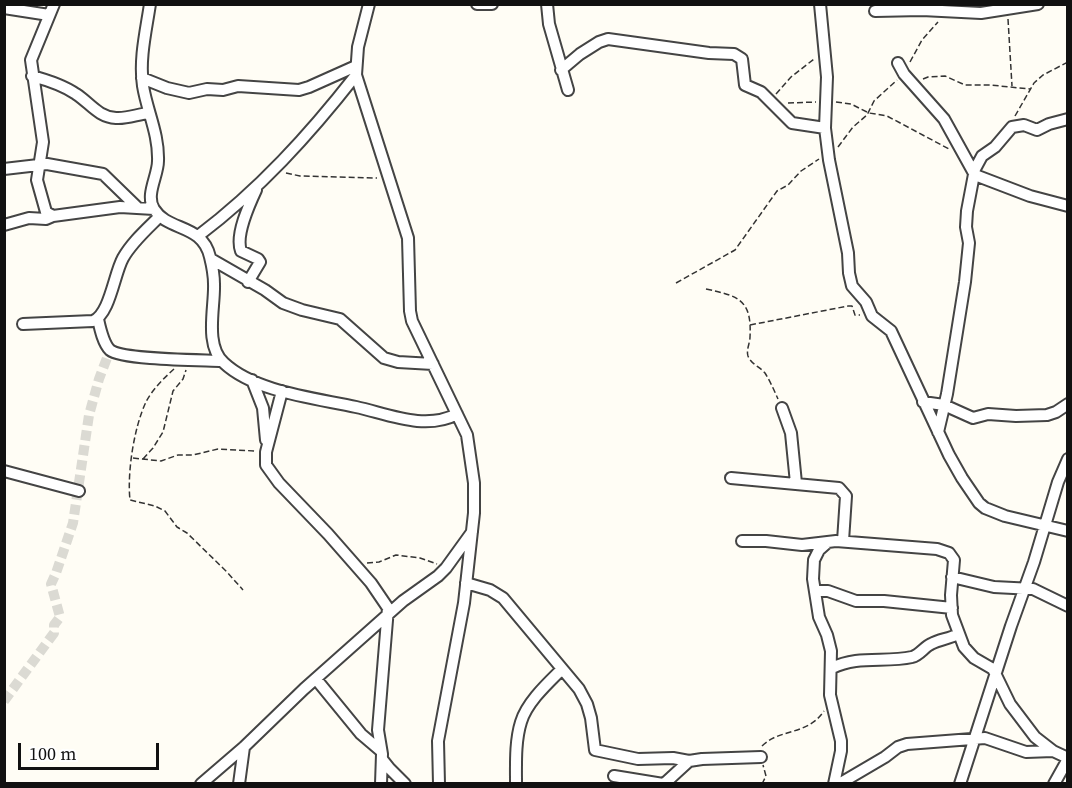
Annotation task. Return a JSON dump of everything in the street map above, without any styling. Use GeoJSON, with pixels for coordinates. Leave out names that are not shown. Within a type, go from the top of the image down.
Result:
{"type":"FeatureCollection","features":[{"type":"Feature","properties":{"kind":"street"},"geometry":{"type":"LineString","coordinates":[[53,216],[46,212],[38,189],[37,180],[43,142],[31,60],[54,4]]}},
{"type":"Feature","properties":{"kind":"street"},"geometry":{"type":"LineString","coordinates":[[150,4],[142,78],[156,134],[158,168],[150,197],[157,212]]}},
{"type":"Feature","properties":{"kind":"street"},"geometry":{"type":"LineString","coordinates":[[198,236],[257,187],[324,115],[356,71],[369,4]]}},
{"type":"Feature","properties":{"kind":"street"},"geometry":{"type":"LineString","coordinates":[[477,4],[492,4]]}},
{"type":"Feature","properties":{"kind":"street"},"geometry":{"type":"LineString","coordinates":[[547,4],[549,24],[568,90]]}},
{"type":"Feature","properties":{"kind":"street"},"geometry":{"type":"LineString","coordinates":[[820,4],[827,77],[825,128],[828,154],[848,249],[851,282],[866,302],[872,316],[891,332],[938,432],[962,478],[979,503],[993,512],[1068,531]]}},
{"type":"Feature","properties":{"kind":"street"},"geometry":{"type":"LineString","coordinates":[[875,11],[981,13],[1038,4]]}},
{"type":"Feature","properties":{"kind":"street"},"geometry":{"type":"LineString","coordinates":[[4,8],[49,15]]}},
{"type":"Feature","properties":{"kind":"street"},"geometry":{"type":"LineString","coordinates":[[561,70],[574,58],[604,40],[734,54],[742,59],[746,85],[771,101],[792,123],[825,128]]}},
{"type":"Feature","properties":{"kind":"street"},"geometry":{"type":"LineString","coordinates":[[898,63],[904,74],[944,119],[974,175],[1068,206]]}},
{"type":"Feature","properties":{"kind":"street"},"geometry":{"type":"LineString","coordinates":[[142,78],[184,92],[223,90],[238,86],[298,90],[356,71]]}},
{"type":"Feature","properties":{"kind":"street"},"geometry":{"type":"LineString","coordinates":[[356,71],[408,237],[412,321],[468,435],[473,470],[472,532],[466,583],[438,741],[439,783]]}},
{"type":"Feature","properties":{"kind":"street"},"geometry":{"type":"LineString","coordinates":[[32,75],[65,87],[94,110],[106,116],[120,118],[149,113]]}},
{"type":"Feature","properties":{"kind":"street"},"geometry":{"type":"LineString","coordinates":[[938,432],[965,282],[969,243],[966,220],[979,159],[995,147],[1012,127],[1024,125],[1039,130],[1049,124],[1068,120]]}},
{"type":"Feature","properties":{"kind":"street"},"geometry":{"type":"LineString","coordinates":[[4,169],[39,165],[103,174],[138,208]]}},
{"type":"Feature","properties":{"kind":"street"},"geometry":{"type":"LineString","coordinates":[[248,282],[260,262],[258,258],[241,251],[239,245],[245,216],[257,187]]}},
{"type":"Feature","properties":{"kind":"street"},"geometry":{"type":"LineString","coordinates":[[4,225],[28,218],[46,219],[53,216],[120,207],[138,208],[157,212],[198,236],[207,247],[211,259],[214,284],[214,343],[222,361]]}},
{"type":"Feature","properties":{"kind":"street"},"geometry":{"type":"LineString","coordinates":[[23,324],[98,319],[109,298],[122,259],[157,212]]}},
{"type":"Feature","properties":{"kind":"street"},"geometry":{"type":"LineString","coordinates":[[211,259],[283,303],[340,319],[384,358],[398,362],[433,364]]}},
{"type":"Feature","properties":{"kind":"street"},"geometry":{"type":"LineString","coordinates":[[98,319],[108,347],[116,353],[222,361],[252,380],[282,391],[421,422],[438,422],[457,414]]}},
{"type":"Feature","properties":{"kind":"street"},"geometry":{"type":"LineString","coordinates":[[252,380],[263,408],[266,465],[279,483],[354,563],[388,608],[378,735],[382,755],[381,783]]}},
{"type":"Feature","properties":{"kind":"street"},"geometry":{"type":"LineString","coordinates":[[266,452],[282,391]]}},
{"type":"Feature","properties":{"kind":"street"},"geometry":{"type":"LineString","coordinates":[[923,402],[944,405],[973,418],[988,414],[1047,415],[1068,404]]}},
{"type":"Feature","properties":{"kind":"street"},"geometry":{"type":"LineString","coordinates":[[782,408],[791,433],[796,483]]}},
{"type":"Feature","properties":{"kind":"street"},"geometry":{"type":"LineString","coordinates":[[960,783],[1068,459]]}},
{"type":"Feature","properties":{"kind":"street"},"geometry":{"type":"LineString","coordinates":[[4,471],[79,491]]}},
{"type":"Feature","properties":{"kind":"street"},"geometry":{"type":"LineString","coordinates":[[731,478],[839,488],[846,496],[843,541]]}},
{"type":"Feature","properties":{"kind":"street"},"geometry":{"type":"LineString","coordinates":[[201,783],[244,747],[389,614],[446,568],[472,532]]}},
{"type":"Feature","properties":{"kind":"street"},"geometry":{"type":"LineString","coordinates":[[742,541],[802,545],[843,541],[945,551],[954,557],[952,615],[958,634],[968,653],[991,667],[1017,715],[1035,736],[1053,751],[1068,758],[1064,775],[1054,783]]}},
{"type":"Feature","properties":{"kind":"street"},"geometry":{"type":"LineString","coordinates":[[828,542],[819,550],[814,560],[815,591],[819,617],[829,642],[832,668],[831,700],[841,747],[834,783]]}},
{"type":"Feature","properties":{"kind":"street"},"geometry":{"type":"LineString","coordinates":[[952,577],[994,587],[1040,591],[1068,606]]}},
{"type":"Feature","properties":{"kind":"street"},"geometry":{"type":"LineString","coordinates":[[466,583],[490,590],[503,598],[579,689],[587,704],[593,725],[595,750],[638,759],[674,758],[689,761],[761,757]]}},
{"type":"Feature","properties":{"kind":"street"},"geometry":{"type":"LineString","coordinates":[[815,591],[828,591],[856,601],[884,601],[952,608]]}},
{"type":"Feature","properties":{"kind":"street"},"geometry":{"type":"LineString","coordinates":[[832,668],[862,660],[914,657],[930,644],[958,634]]}},
{"type":"Feature","properties":{"kind":"street"},"geometry":{"type":"LineString","coordinates":[[516,783],[521,720],[528,707],[562,669]]}},
{"type":"Feature","properties":{"kind":"street"},"geometry":{"type":"LineString","coordinates":[[316,679],[353,726],[382,755],[390,770],[405,783]]}},
{"type":"Feature","properties":{"kind":"street"},"geometry":{"type":"LineString","coordinates":[[839,783],[902,745],[990,739],[1026,752],[1053,751]]}},
{"type":"Feature","properties":{"kind":"street"},"geometry":{"type":"LineString","coordinates":[[239,783],[244,747]]}},
{"type":"Feature","properties":{"kind":"street"},"geometry":{"type":"LineString","coordinates":[[614,776],[664,783],[689,761]]}},
{"type":"Feature","properties":{"kind":"path"},"geometry":{"type":"LineString","coordinates":[[1006,8],[1012,87]]}},
{"type":"Feature","properties":{"kind":"path"},"geometry":{"type":"LineString","coordinates":[[676,283],[735,250],[777,191],[788,185],[807,166],[843,142],[853,127],[869,113],[874,102],[904,74],[922,40],[946,11]]}},
{"type":"Feature","properties":{"kind":"path"},"geometry":{"type":"LineString","coordinates":[[825,48],[791,77],[771,101],[846,102],[869,113],[887,116],[926,135],[965,159]]}},
{"type":"Feature","properties":{"kind":"path"},"geometry":{"type":"LineString","coordinates":[[1008,130],[1030,89],[1043,75],[1068,63]]}},
{"type":"Feature","properties":{"kind":"path"},"geometry":{"type":"LineString","coordinates":[[915,84],[928,77],[937,76],[954,79],[965,85],[980,84],[1030,89]]}},
{"type":"Feature","properties":{"kind":"path"},"geometry":{"type":"LineString","coordinates":[[274,170],[300,176],[390,179]]}},
{"type":"Feature","properties":{"kind":"path"},"geometry":{"type":"LineString","coordinates":[[705,290],[741,301],[746,308],[750,325],[748,354],[765,373],[782,408]]}},
{"type":"Feature","properties":{"kind":"path"},"geometry":{"type":"LineString","coordinates":[[750,325],[848,306],[852,306],[855,315],[858,316],[870,312]]}},
{"type":"Feature","properties":{"kind":"path"},"geometry":{"type":"LineString","coordinates":[[187,360],[163,380],[147,400],[140,418],[132,458],[130,500],[165,511],[177,527],[227,572],[243,590]]}},
{"type":"Feature","properties":{"kind":"path"},"geometry":{"type":"LineString","coordinates":[[143,459],[163,432],[173,392],[183,379],[187,360]]}},
{"type":"Feature","properties":{"kind":"path"},"geometry":{"type":"LineString","coordinates":[[132,458],[161,461],[177,455],[193,455],[218,449],[266,452]]}},
{"type":"Feature","properties":{"kind":"path"},"geometry":{"type":"LineString","coordinates":[[354,563],[379,562],[396,555],[420,558],[446,568]]}},
{"type":"Feature","properties":{"kind":"path"},"geometry":{"type":"LineString","coordinates":[[762,783],[766,776],[761,757],[765,743],[814,723],[831,700]]}},
{"type":"Feature","properties":{"kind":"tunnel"},"geometry":{"type":"LineString","coordinates":[[4,701],[54,633],[54,625],[60,617],[51,584],[73,523],[89,415],[110,350]]}}]}
